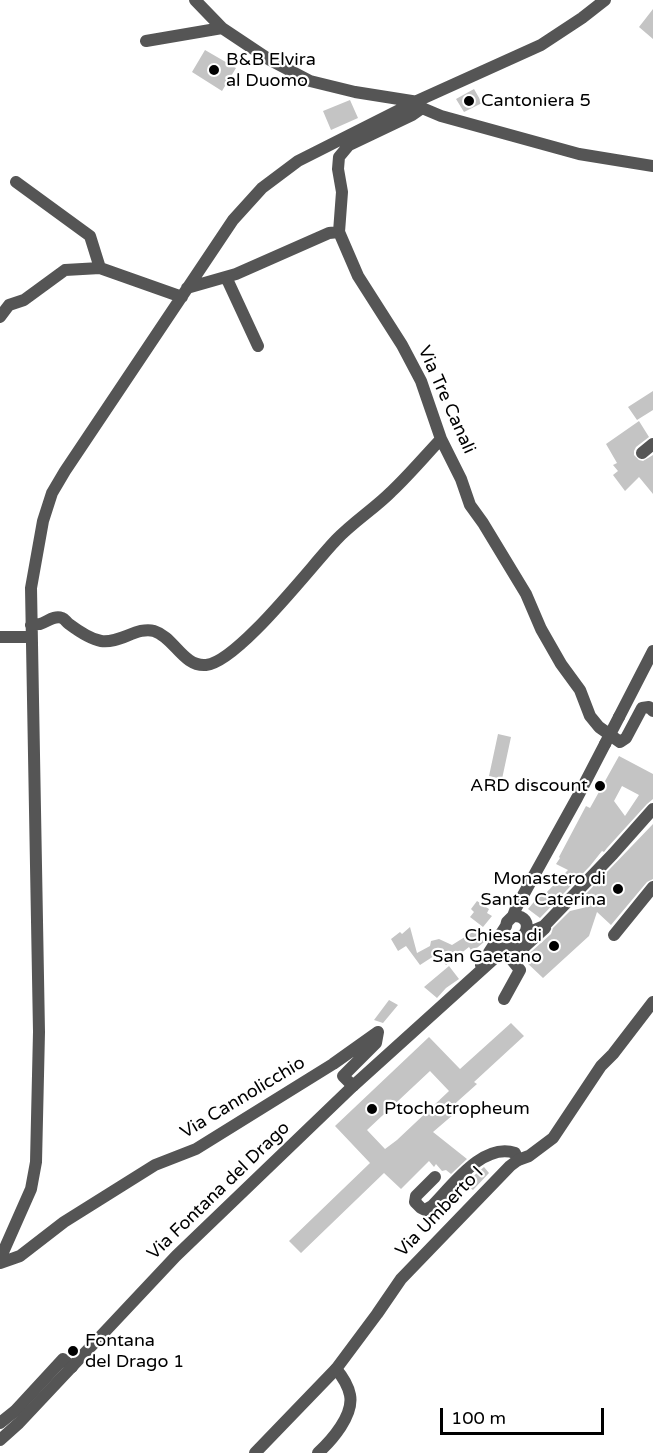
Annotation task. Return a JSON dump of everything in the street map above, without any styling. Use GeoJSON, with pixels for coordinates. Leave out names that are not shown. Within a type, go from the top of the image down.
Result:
{"type":"FeatureCollection","features":[{"type":"Feature","properties":{"kind":"street"},"geometry":{"type":"LineString","coordinates":[[195,0],[222,28],[270,60],[310,81],[419,105],[441,116],[579,154],[653,166]]}},
{"type":"Feature","properties":{"kind":"street"},"geometry":{"type":"LineString","coordinates":[[0,1259],[31,1189],[36,1162],[39,1032],[31,588],[43,521],[52,493],[64,471],[233,220],[262,188],[298,161],[541,45],[605,0]]}},
{"type":"Feature","properties":{"kind":"street"},"geometry":{"type":"LineString","coordinates":[[146,41],[222,28]]}},
{"type":"Feature","properties":{"kind":"street","name":"Via Tre Canali"},"geometry":{"type":"LineString","coordinates":[[419,105],[412,115],[349,145],[339,157],[338,169],[342,192],[339,232],[358,276],[402,345],[421,381],[441,439],[461,479],[470,505],[526,594],[541,629],[561,664],[580,690],[590,716],[608,740]]}},
{"type":"Feature","properties":{"kind":"street"},"geometry":{"type":"LineString","coordinates":[[16,182],[90,236],[100,268]]}},
{"type":"Feature","properties":{"kind":"street"},"geometry":{"type":"LineString","coordinates":[[0,317],[9,305],[24,300],[65,270],[100,268],[184,292],[236,274],[329,233],[339,232]]}},
{"type":"Feature","properties":{"kind":"street"},"geometry":{"type":"LineString","coordinates":[[226,277],[258,346]]}},
{"type":"Feature","properties":{"kind":"street"},"geometry":{"type":"LineString","coordinates":[[0,637],[31,631],[52,618],[62,618],[91,637],[102,641],[115,640],[143,631],[154,631],[195,663],[207,665],[219,660],[232,652],[259,628],[338,538],[391,492],[441,439]]}},
{"type":"Feature","properties":{"kind":"street"},"geometry":{"type":"LineString","coordinates":[[642,453],[653,444]]}},
{"type":"Feature","properties":{"kind":"street","name":"Via Fontana del Drago"},"geometry":{"type":"LineString","coordinates":[[472,979],[510,921],[608,740],[653,651]]}},
{"type":"Feature","properties":{"kind":"street"},"geometry":{"type":"LineString","coordinates":[[608,740],[621,742],[627,738],[642,708],[649,707],[653,711]]}},
{"type":"Feature","properties":{"kind":"street"},"geometry":{"type":"LineString","coordinates":[[504,999],[520,970],[511,959],[544,928],[653,809]]}},
{"type":"Feature","properties":{"kind":"street"},"geometry":{"type":"LineString","coordinates":[[614,935],[653,888]]}},
{"type":"Feature","properties":{"kind":"street"},"geometry":{"type":"LineString","coordinates":[[522,935],[527,927],[526,921],[520,916],[510,921],[509,933],[511,935],[522,935],[544,926]]}},
{"type":"Feature","properties":{"kind":"street","name":"Via Fontana del Drago"},"geometry":{"type":"LineString","coordinates":[[0,1440],[19,1423],[176,1256],[352,1086],[522,935]]}},
{"type":"Feature","properties":{"kind":"street","name":"Via Umberto I"},"geometry":{"type":"LineString","coordinates":[[255,1453],[336,1369],[401,1279],[510,1166],[529,1156],[553,1138],[601,1066],[653,1002]]}},
{"type":"Feature","properties":{"kind":"street","name":"Via Cannolicchio"},"geometry":{"type":"LineString","coordinates":[[0,1263],[20,1256],[64,1222],[155,1165],[196,1149],[333,1064],[378,1032],[376,1043],[342,1076],[352,1086]]}},
{"type":"Feature","properties":{"kind":"street"},"geometry":{"type":"LineString","coordinates":[[435,1177],[416,1196],[416,1202],[425,1210],[432,1206],[477,1160],[496,1152],[508,1151],[515,1153],[518,1160]]}},
{"type":"Feature","properties":{"kind":"street"},"geometry":{"type":"LineString","coordinates":[[0,1423],[15,1411],[63,1359],[72,1367]]}},
{"type":"Feature","properties":{"kind":"street"},"geometry":{"type":"LineString","coordinates":[[318,1453],[330,1442],[348,1415],[351,1396],[336,1369]]}},
{"type":"Feature","properties":{"kind":"building"},"geometry":{"type":"Polygon","coordinates":[[[653,9],[653,39],[639,27],[653,9]]]}},
{"type":"Feature","properties":{"kind":"building","name":"B&B Elvira al Duomo"},"geometry":{"type":"Polygon","coordinates":[[[205,50],[236,68],[222,91],[192,72],[205,50]]]}},
{"type":"Feature","properties":{"kind":"building","name":"Cantoniera 5"},"geometry":{"type":"Polygon","coordinates":[[[474,89],[482,103],[464,112],[456,99],[474,89]]]}},
{"type":"Feature","properties":{"kind":"building"},"geometry":{"type":"Polygon","coordinates":[[[350,100],[358,118],[331,130],[323,111],[350,100]]]}},
{"type":"Feature","properties":{"kind":"building"},"geometry":{"type":"Polygon","coordinates":[[[653,391],[653,410],[637,420],[628,407],[653,391]]]}},
{"type":"Feature","properties":{"kind":"building"},"geometry":{"type":"Polygon","coordinates":[[[639,421],[649,437],[636,447],[634,455],[643,461],[653,455],[653,494],[639,477],[625,491],[613,475],[618,471],[613,465],[617,463],[606,444],[639,421]]]}},
{"type":"Feature","properties":{"kind":"building"},"geometry":{"type":"Polygon","coordinates":[[[498,734],[511,737],[502,779],[489,776],[498,734]]]}},
{"type":"Feature","properties":{"kind":"building"},"geometry":{"type":"Polygon","coordinates":[[[619,756],[653,774],[653,799],[540,918],[528,909],[543,891],[546,893],[568,870],[556,864],[586,806],[590,808],[619,756]],[[622,786],[614,801],[625,816],[639,795],[622,786]]]}},
{"type":"Feature","properties":{"kind":"building"},"geometry":{"type":"Polygon","coordinates":[[[653,824],[653,879],[647,882],[611,925],[597,912],[589,936],[543,978],[523,959],[551,934],[553,928],[570,911],[591,906],[582,898],[653,824]]]}},
{"type":"Feature","properties":{"kind":"building"},"geometry":{"type":"Polygon","coordinates":[[[477,901],[489,909],[487,913],[492,916],[483,927],[470,917],[474,912],[471,909],[477,901]]]}},
{"type":"Feature","properties":{"kind":"building"},"geometry":{"type":"Polygon","coordinates":[[[410,927],[417,953],[430,946],[431,941],[439,939],[452,945],[476,930],[484,942],[472,952],[469,947],[446,965],[437,954],[420,965],[406,946],[398,951],[391,939],[410,927]]]}},
{"type":"Feature","properties":{"kind":"building"},"geometry":{"type":"Polygon","coordinates":[[[449,966],[459,979],[437,998],[424,987],[449,966]]]}},
{"type":"Feature","properties":{"kind":"building"},"geometry":{"type":"Polygon","coordinates":[[[389,1000],[398,1005],[383,1023],[374,1020],[389,1000]]]}},
{"type":"Feature","properties":{"kind":"building"},"geometry":{"type":"Polygon","coordinates":[[[511,1023],[524,1036],[474,1082],[477,1084],[449,1109],[454,1114],[433,1132],[467,1159],[451,1174],[446,1170],[442,1171],[436,1164],[434,1167],[429,1161],[401,1189],[384,1173],[301,1253],[289,1241],[370,1163],[335,1126],[429,1037],[460,1069],[511,1023]],[[430,1071],[367,1130],[385,1149],[449,1091],[430,1071]]]}},
{"type":"Feature","properties":{"kind":"building"},"geometry":{"type":"Polygon","coordinates":[[[484,1167],[489,1173],[473,1190],[464,1184],[484,1167]]]}},
{"type":"Feature","properties":{"kind":"place","name":"B&B Elvira al Duomo"},"geometry":{"type":"Point","coordinates":[214,70]}},
{"type":"Feature","properties":{"kind":"place","name":"Cantoniera 5"},"geometry":{"type":"Point","coordinates":[469,101]}},
{"type":"Feature","properties":{"kind":"place","name":"ARD discount"},"geometry":{"type":"Point","coordinates":[600,786]}},
{"type":"Feature","properties":{"kind":"place","name":"Monastero di Santa Caterina"},"geometry":{"type":"Point","coordinates":[618,889]}},
{"type":"Feature","properties":{"kind":"place","name":"Chiesa di San Gaetano"},"geometry":{"type":"Point","coordinates":[554,946]}},
{"type":"Feature","properties":{"kind":"place","name":"Ptochotropheum"},"geometry":{"type":"Point","coordinates":[372,1109]}},
{"type":"Feature","properties":{"kind":"place","name":"Fontana del Drago 1"},"geometry":{"type":"Point","coordinates":[73,1351]}}]}
